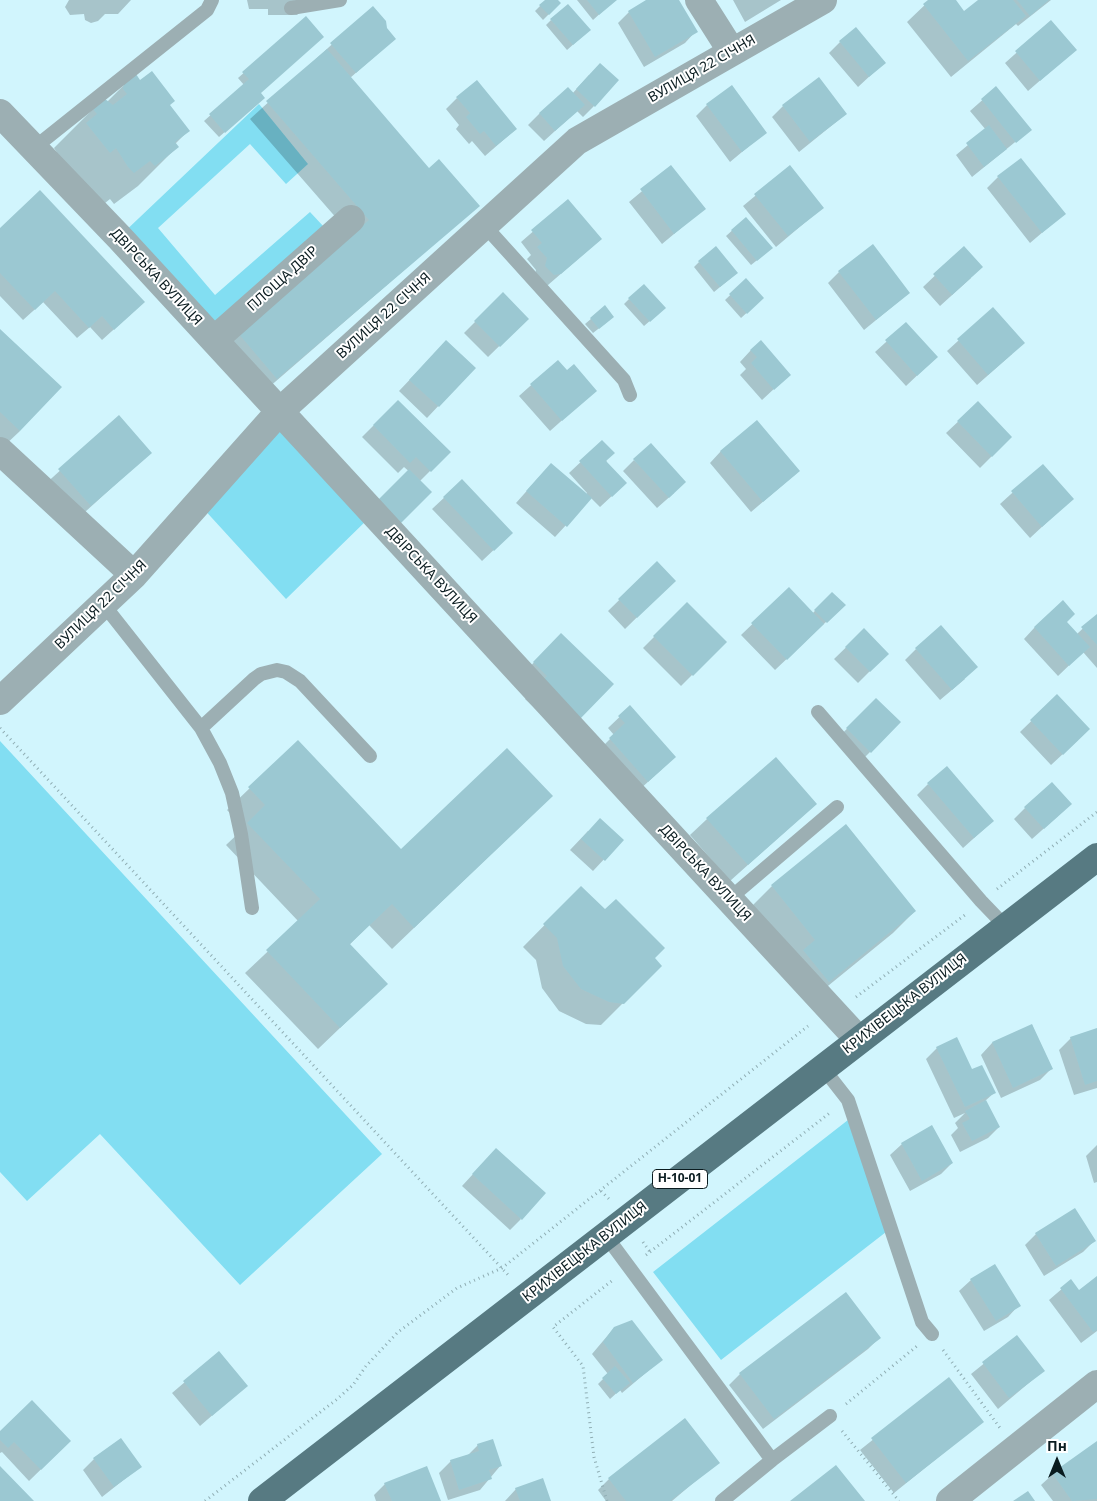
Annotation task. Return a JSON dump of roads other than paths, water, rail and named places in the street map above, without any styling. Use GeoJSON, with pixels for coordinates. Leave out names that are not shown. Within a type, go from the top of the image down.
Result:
{"type":"FeatureCollection","features":[{"type":"Feature","properties":{"kind":"main road","name":"КРИХІВЕЦЬКА ВУЛИЦЯ"},"geometry":{"type":"LineString","coordinates":[[262,1501],[1097,857]]}},
{"type":"Feature","properties":{"kind":"street"},"geometry":{"type":"LineString","coordinates":[[699,0],[732,52]]}},
{"type":"Feature","properties":{"kind":"street","name":"ВУЛИЦЯ 22 СІЧНЯ"},"geometry":{"type":"LineString","coordinates":[[0,701],[134,575],[279,412],[577,141],[823,0]]}},
{"type":"Feature","properties":{"kind":"street","name":"ДВІРСЬКА ВУЛИЦЯ"},"geometry":{"type":"LineString","coordinates":[[0,112],[214,340],[859,1040]]}},
{"type":"Feature","properties":{"kind":"street","name":"ПЛОЩА ДВІР"},"geometry":{"type":"LineString","coordinates":[[214,340],[351,218]]}},
{"type":"Feature","properties":{"kind":"street"},"geometry":{"type":"LineString","coordinates":[[0,451],[134,575]]}},
{"type":"Feature","properties":{"kind":"street"},"geometry":{"type":"LineString","coordinates":[[950,1501],[1097,1384]]}},
{"type":"Feature","properties":{"kind":"lane"},"geometry":{"type":"LineString","coordinates":[[34,148],[207,10],[212,0]]}},
{"type":"Feature","properties":{"kind":"lane"},"geometry":{"type":"LineString","coordinates":[[291,8],[340,0]]}},
{"type":"Feature","properties":{"kind":"lane"},"geometry":{"type":"LineString","coordinates":[[484,225],[624,380],[630,395]]}},
{"type":"Feature","properties":{"kind":"lane"},"geometry":{"type":"LineString","coordinates":[[104,605],[201,728],[220,764],[232,793],[242,834],[252,908]]}},
{"type":"Feature","properties":{"kind":"lane"},"geometry":{"type":"LineString","coordinates":[[201,728],[254,679],[261,674],[278,670],[286,672],[300,681],[370,756]]}},
{"type":"Feature","properties":{"kind":"lane"},"geometry":{"type":"LineString","coordinates":[[818,712],[981,901],[1006,927]]}},
{"type":"Feature","properties":{"kind":"lane"},"geometry":{"type":"LineString","coordinates":[[729,899],[837,807]]}},
{"type":"Feature","properties":{"kind":"lane"},"geometry":{"type":"LineString","coordinates":[[823,1068],[848,1100],[922,1322],[932,1334]]}},
{"type":"Feature","properties":{"kind":"lane"},"geometry":{"type":"LineString","coordinates":[[606,1236],[772,1460]]}},
{"type":"Feature","properties":{"kind":"lane"},"geometry":{"type":"LineString","coordinates":[[722,1501],[830,1416]]}}]}
